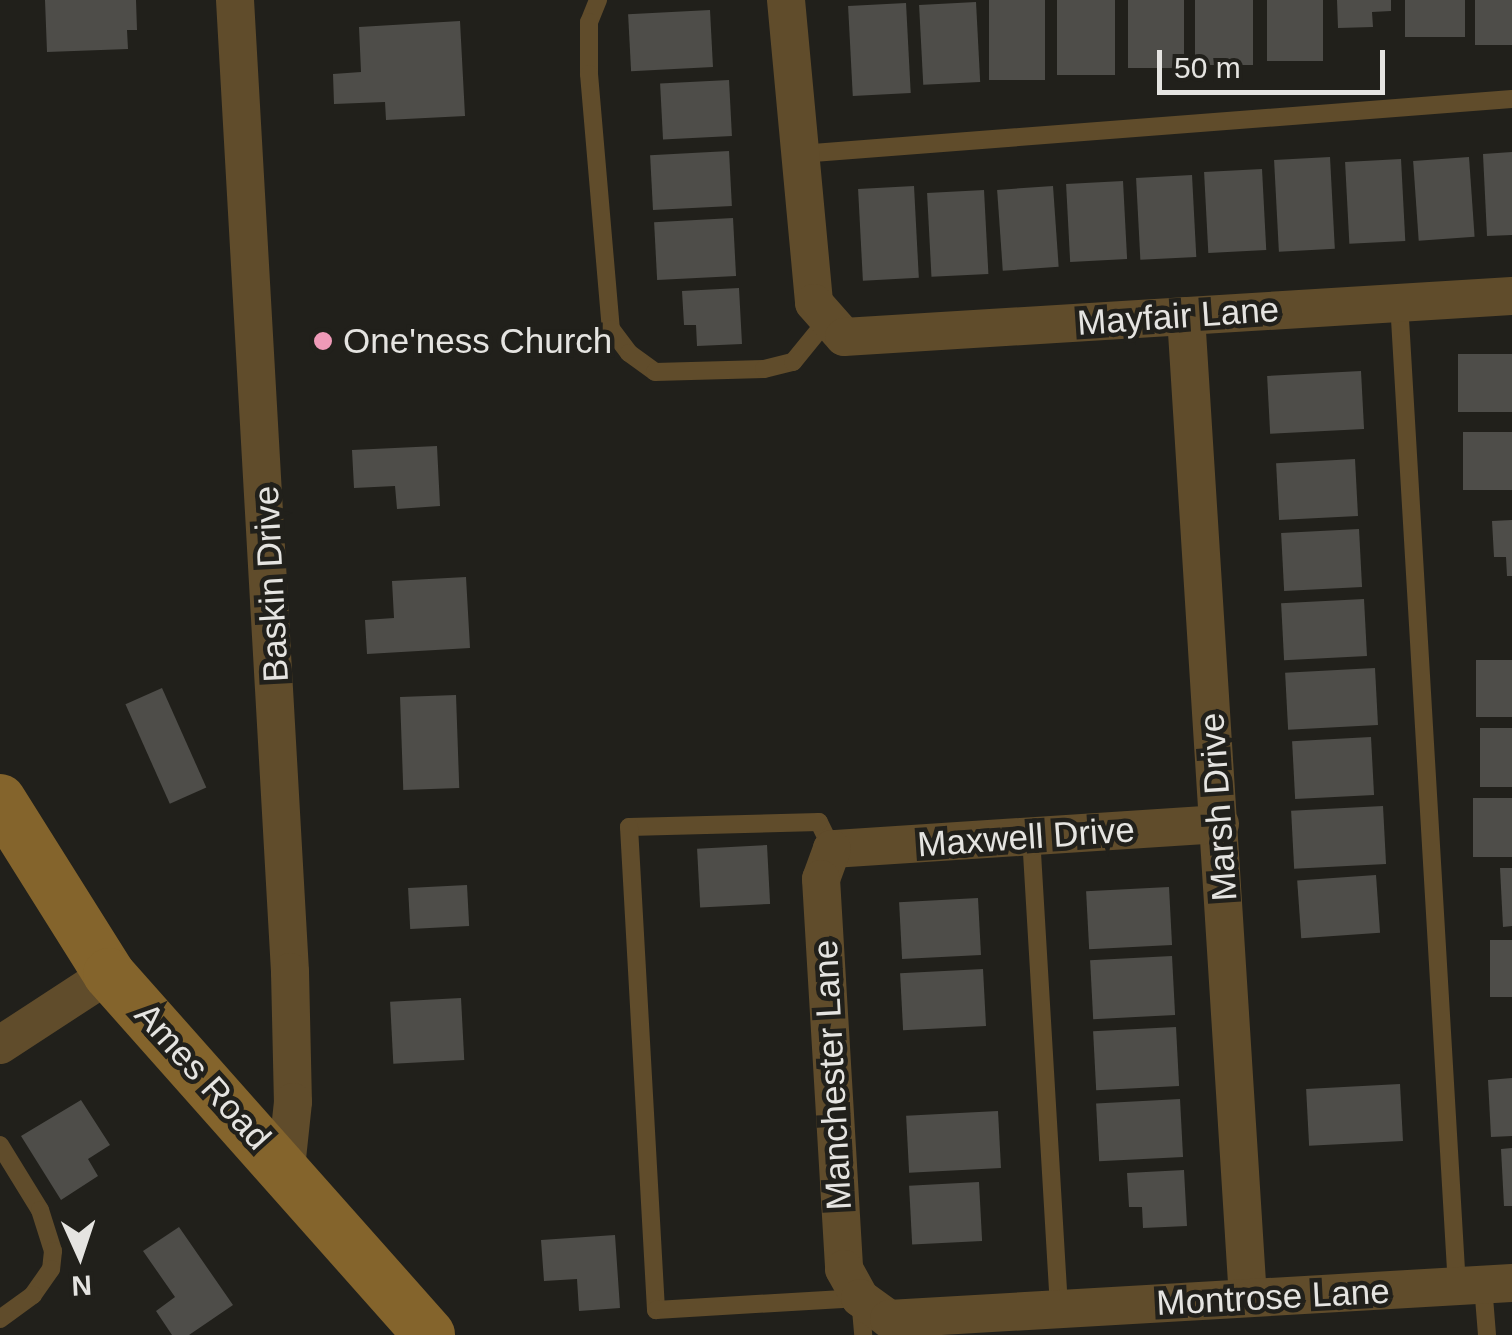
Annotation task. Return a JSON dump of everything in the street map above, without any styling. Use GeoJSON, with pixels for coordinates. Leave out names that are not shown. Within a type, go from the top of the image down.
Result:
{"type":"FeatureCollection","features":[{"type":"Feature","properties":{"kind":"street","name":"Baskin Drive"},"geometry":{"type":"LineString","coordinates":[[235,0],[290,972],[294,1102],[286,1168]]}},
{"type":"Feature","properties":{"kind":"street"},"geometry":{"type":"LineString","coordinates":[[786,0],[814,303],[836,328]]}},
{"type":"Feature","properties":{"kind":"street","name":"Mayfair Lane"},"geometry":{"type":"LineString","coordinates":[[836,328],[1186,316],[1512,296]]}},
{"type":"Feature","properties":{"kind":"street","name":"Marsh Drive"},"geometry":{"type":"LineString","coordinates":[[1186,316],[1248,1298]]}},
{"type":"Feature","properties":{"kind":"street","name":"Ames Road"},"geometry":{"type":"LineString","coordinates":[[0,800],[109,974],[286,1168],[429,1335]]}},
{"type":"Feature","properties":{"kind":"street","name":"Maxwell Drive"},"geometry":{"type":"LineString","coordinates":[[832,849],[1220,824]]}},
{"type":"Feature","properties":{"kind":"street","name":"Manchester Lane"},"geometry":{"type":"LineString","coordinates":[[832,849],[821,880],[842,1250],[844,1269],[861,1316]]}},
{"type":"Feature","properties":{"kind":"street"},"geometry":{"type":"LineString","coordinates":[[0,1045],[109,974]]}},
{"type":"Feature","properties":{"kind":"street","name":"Montrose Lane"},"geometry":{"type":"LineString","coordinates":[[861,1316],[889,1319],[1484,1285]]}},
{"type":"Feature","properties":{"kind":"lane"},"geometry":{"type":"LineString","coordinates":[[598,0],[589,22],[590,74],[611,328],[628,354],[655,372],[764,368],[793,362],[836,328]]}},
{"type":"Feature","properties":{"kind":"lane"},"geometry":{"type":"LineString","coordinates":[[800,154],[1512,99]]}},
{"type":"Feature","properties":{"kind":"lane"},"geometry":{"type":"LineString","coordinates":[[1399,302],[1487,1335]]}},
{"type":"Feature","properties":{"kind":"lane"},"geometry":{"type":"LineString","coordinates":[[832,849],[820,822],[629,827],[656,1310],[861,1316]]}},
{"type":"Feature","properties":{"kind":"lane"},"geometry":{"type":"LineString","coordinates":[[1031,836],[1058,1310]]}},
{"type":"Feature","properties":{"kind":"lane"},"geometry":{"type":"LineString","coordinates":[[0,1146],[49,1228],[53,1250],[51,1269],[32,1295],[0,1319]]}},
{"type":"Feature","properties":{"kind":"building"},"geometry":{"type":"Polygon","coordinates":[[[45,0],[136,0],[137,30],[127,30],[128,49],[47,52],[45,0]]]}},
{"type":"Feature","properties":{"kind":"building"},"geometry":{"type":"Polygon","coordinates":[[[989,0],[1045,0],[1045,80],[989,80],[989,0]]]}},
{"type":"Feature","properties":{"kind":"building"},"geometry":{"type":"Polygon","coordinates":[[[1057,0],[1115,0],[1115,75],[1057,75],[1057,0]]]}},
{"type":"Feature","properties":{"kind":"building"},"geometry":{"type":"Polygon","coordinates":[[[1128,0],[1184,0],[1184,68],[1128,68],[1128,0]]]}},
{"type":"Feature","properties":{"kind":"building"},"geometry":{"type":"Polygon","coordinates":[[[1195,0],[1253,0],[1253,65],[1195,65],[1195,0]]]}},
{"type":"Feature","properties":{"kind":"building"},"geometry":{"type":"Polygon","coordinates":[[[1267,0],[1323,0],[1323,61],[1267,61],[1267,0]]]}},
{"type":"Feature","properties":{"kind":"building"},"geometry":{"type":"Polygon","coordinates":[[[1337,0],[1391,0],[1391,11],[1372,12],[1373,27],[1338,28],[1337,0]]]}},
{"type":"Feature","properties":{"kind":"building"},"geometry":{"type":"Polygon","coordinates":[[[1405,0],[1465,0],[1465,37],[1405,37],[1405,0]]]}},
{"type":"Feature","properties":{"kind":"building"},"geometry":{"type":"Polygon","coordinates":[[[1475,0],[1512,0],[1512,45],[1475,45],[1475,0]]]}},
{"type":"Feature","properties":{"kind":"building"},"geometry":{"type":"Polygon","coordinates":[[[976,2],[980,82],[923,85],[919,5],[976,2]]]}},
{"type":"Feature","properties":{"kind":"building"},"geometry":{"type":"Polygon","coordinates":[[[906,3],[911,93],[853,96],[848,6],[906,3]]]}},
{"type":"Feature","properties":{"kind":"building"},"geometry":{"type":"Polygon","coordinates":[[[710,10],[713,67],[631,71],[628,14],[710,10]]]}},
{"type":"Feature","properties":{"kind":"building"},"geometry":{"type":"Polygon","coordinates":[[[460,21],[465,116],[386,120],[385,102],[334,104],[333,74],[361,72],[359,27],[460,21]]]}},
{"type":"Feature","properties":{"kind":"building"},"geometry":{"type":"Polygon","coordinates":[[[729,80],[732,136],[663,140],[660,84],[729,80]]]}},
{"type":"Feature","properties":{"kind":"building"},"geometry":{"type":"Polygon","coordinates":[[[729,151],[732,206],[653,210],[650,155],[729,151]]]}},
{"type":"Feature","properties":{"kind":"building"},"geometry":{"type":"Polygon","coordinates":[[[1512,152],[1512,235],[1487,236],[1483,154],[1512,152]]]}},
{"type":"Feature","properties":{"kind":"building"},"geometry":{"type":"Polygon","coordinates":[[[1330,157],[1335,249],[1279,252],[1274,160],[1330,157]]]}},
{"type":"Feature","properties":{"kind":"building"},"geometry":{"type":"Polygon","coordinates":[[[1469,157],[1475,237],[1419,241],[1413,161],[1469,157]]]}},
{"type":"Feature","properties":{"kind":"building"},"geometry":{"type":"Polygon","coordinates":[[[1401,159],[1405,241],[1349,244],[1345,162],[1401,159]]]}},
{"type":"Feature","properties":{"kind":"building"},"geometry":{"type":"Polygon","coordinates":[[[1262,169],[1266,250],[1208,253],[1204,172],[1262,169]]]}},
{"type":"Feature","properties":{"kind":"building"},"geometry":{"type":"Polygon","coordinates":[[[1192,175],[1196,257],[1140,260],[1136,178],[1192,175]]]}},
{"type":"Feature","properties":{"kind":"building"},"geometry":{"type":"Polygon","coordinates":[[[1123,181],[1127,259],[1070,262],[1066,184],[1123,181]]]}},
{"type":"Feature","properties":{"kind":"building"},"geometry":{"type":"Polygon","coordinates":[[[914,186],[919,278],[863,281],[858,189],[914,186]]]}},
{"type":"Feature","properties":{"kind":"building"},"geometry":{"type":"Polygon","coordinates":[[[1053,186],[1059,267],[1003,271],[997,190],[1053,186]]]}},
{"type":"Feature","properties":{"kind":"building"},"geometry":{"type":"Polygon","coordinates":[[[984,190],[988,274],[931,277],[927,193],[984,190]]]}},
{"type":"Feature","properties":{"kind":"building"},"geometry":{"type":"Polygon","coordinates":[[[733,218],[736,276],[657,280],[654,222],[733,218]]]}},
{"type":"Feature","properties":{"kind":"building"},"geometry":{"type":"Polygon","coordinates":[[[739,288],[742,344],[697,346],[696,325],[684,325],[682,291],[739,288]]]}},
{"type":"Feature","properties":{"kind":"building"},"geometry":{"type":"Polygon","coordinates":[[[1458,354],[1512,354],[1512,412],[1458,412],[1458,354]]]}},
{"type":"Feature","properties":{"kind":"building"},"geometry":{"type":"Polygon","coordinates":[[[1361,371],[1364,429],[1270,434],[1267,376],[1361,371]]]}},
{"type":"Feature","properties":{"kind":"building"},"geometry":{"type":"Polygon","coordinates":[[[1463,432],[1512,432],[1512,490],[1463,490],[1463,432]]]}},
{"type":"Feature","properties":{"kind":"building"},"geometry":{"type":"Polygon","coordinates":[[[437,446],[440,506],[397,509],[395,486],[354,488],[352,450],[437,446]]]}},
{"type":"Feature","properties":{"kind":"building"},"geometry":{"type":"Polygon","coordinates":[[[1355,459],[1358,516],[1279,520],[1276,463],[1355,459]]]}},
{"type":"Feature","properties":{"kind":"building"},"geometry":{"type":"Polygon","coordinates":[[[1512,520],[1512,576],[1507,576],[1506,557],[1494,557],[1492,521],[1512,520]]]}},
{"type":"Feature","properties":{"kind":"building"},"geometry":{"type":"Polygon","coordinates":[[[1359,529],[1362,587],[1284,591],[1281,533],[1359,529]]]}},
{"type":"Feature","properties":{"kind":"building"},"geometry":{"type":"Polygon","coordinates":[[[466,577],[470,648],[367,654],[365,620],[394,618],[392,581],[466,577]]]}},
{"type":"Feature","properties":{"kind":"building"},"geometry":{"type":"Polygon","coordinates":[[[1364,599],[1367,656],[1284,660],[1281,603],[1364,599]]]}},
{"type":"Feature","properties":{"kind":"building"},"geometry":{"type":"Polygon","coordinates":[[[1476,660],[1512,660],[1512,717],[1476,717],[1476,660]]]}},
{"type":"Feature","properties":{"kind":"building"},"geometry":{"type":"Polygon","coordinates":[[[1375,668],[1378,725],[1288,730],[1285,673],[1375,668]]]}},
{"type":"Feature","properties":{"kind":"building"},"geometry":{"type":"Polygon","coordinates":[[[162,688],[206,788],[170,804],[125,704],[162,688]]]}},
{"type":"Feature","properties":{"kind":"building"},"geometry":{"type":"Polygon","coordinates":[[[456,695],[459,788],[403,790],[400,697],[456,695]]]}},
{"type":"Feature","properties":{"kind":"building"},"geometry":{"type":"Polygon","coordinates":[[[1480,728],[1512,728],[1512,787],[1480,787],[1480,728]]]}},
{"type":"Feature","properties":{"kind":"building"},"geometry":{"type":"Polygon","coordinates":[[[1371,737],[1374,795],[1295,799],[1292,741],[1371,737]]]}},
{"type":"Feature","properties":{"kind":"building"},"geometry":{"type":"Polygon","coordinates":[[[1473,798],[1512,798],[1512,857],[1473,857],[1473,798]]]}},
{"type":"Feature","properties":{"kind":"building"},"geometry":{"type":"Polygon","coordinates":[[[1383,806],[1386,864],[1294,869],[1291,811],[1383,806]]]}},
{"type":"Feature","properties":{"kind":"building"},"geometry":{"type":"Polygon","coordinates":[[[767,845],[770,904],[700,908],[697,849],[767,845]]]}},
{"type":"Feature","properties":{"kind":"building"},"geometry":{"type":"Polygon","coordinates":[[[1500,868],[1512,868],[1512,926],[1503,927],[1500,868]]]}},
{"type":"Feature","properties":{"kind":"building"},"geometry":{"type":"Polygon","coordinates":[[[1376,875],[1380,933],[1301,938],[1297,881],[1376,875]]]}},
{"type":"Feature","properties":{"kind":"building"},"geometry":{"type":"Polygon","coordinates":[[[467,885],[469,926],[410,929],[408,888],[467,885]]]}},
{"type":"Feature","properties":{"kind":"building"},"geometry":{"type":"Polygon","coordinates":[[[1169,887],[1172,945],[1089,949],[1086,891],[1169,887]]]}},
{"type":"Feature","properties":{"kind":"building"},"geometry":{"type":"Polygon","coordinates":[[[978,898],[981,955],[902,959],[899,902],[978,898]]]}},
{"type":"Feature","properties":{"kind":"building"},"geometry":{"type":"Polygon","coordinates":[[[1490,940],[1512,940],[1512,997],[1490,997],[1490,940]]]}},
{"type":"Feature","properties":{"kind":"building"},"geometry":{"type":"Polygon","coordinates":[[[1172,956],[1175,1015],[1093,1019],[1090,960],[1172,956]]]}},
{"type":"Feature","properties":{"kind":"building"},"geometry":{"type":"Polygon","coordinates":[[[983,969],[986,1026],[903,1030],[900,973],[983,969]]]}},
{"type":"Feature","properties":{"kind":"building"},"geometry":{"type":"Polygon","coordinates":[[[461,998],[464,1060],[393,1064],[390,1002],[461,998]]]}},
{"type":"Feature","properties":{"kind":"building"},"geometry":{"type":"Polygon","coordinates":[[[1176,1027],[1179,1086],[1096,1090],[1093,1031],[1176,1027]]]}},
{"type":"Feature","properties":{"kind":"building"},"geometry":{"type":"Polygon","coordinates":[[[1512,1078],[1512,1136],[1491,1137],[1488,1080],[1512,1078]]]}},
{"type":"Feature","properties":{"kind":"building"},"geometry":{"type":"Polygon","coordinates":[[[1400,1084],[1403,1141],[1309,1146],[1306,1089],[1400,1084]]]}},
{"type":"Feature","properties":{"kind":"building"},"geometry":{"type":"Polygon","coordinates":[[[1180,1099],[1183,1157],[1099,1161],[1096,1103],[1180,1099]]]}},
{"type":"Feature","properties":{"kind":"building"},"geometry":{"type":"Polygon","coordinates":[[[81,1100],[110,1145],[88,1159],[98,1176],[61,1200],[21,1136],[81,1100]]]}},
{"type":"Feature","properties":{"kind":"building"},"geometry":{"type":"Polygon","coordinates":[[[998,1111],[1001,1168],[909,1173],[906,1116],[998,1111]]]}},
{"type":"Feature","properties":{"kind":"building"},"geometry":{"type":"Polygon","coordinates":[[[1512,1148],[1512,1206],[1504,1206],[1501,1149],[1512,1148]]]}},
{"type":"Feature","properties":{"kind":"building"},"geometry":{"type":"Polygon","coordinates":[[[1184,1170],[1187,1226],[1143,1228],[1142,1207],[1129,1207],[1127,1173],[1184,1170]]]}},
{"type":"Feature","properties":{"kind":"building"},"geometry":{"type":"Polygon","coordinates":[[[979,1182],[982,1241],[912,1245],[909,1186],[979,1182]]]}},
{"type":"Feature","properties":{"kind":"building"},"geometry":{"type":"Polygon","coordinates":[[[179,1227],[233,1305],[189,1335],[172,1335],[156,1311],[175,1297],[143,1251],[179,1227]]]}},
{"type":"Feature","properties":{"kind":"building"},"geometry":{"type":"Polygon","coordinates":[[[615,1235],[620,1308],[579,1311],[577,1279],[544,1281],[541,1240],[615,1235]]]}},
{"type":"Feature","properties":{"kind":"place","name":"One'ness Church"},"geometry":{"type":"Point","coordinates":[323,341]}}]}
